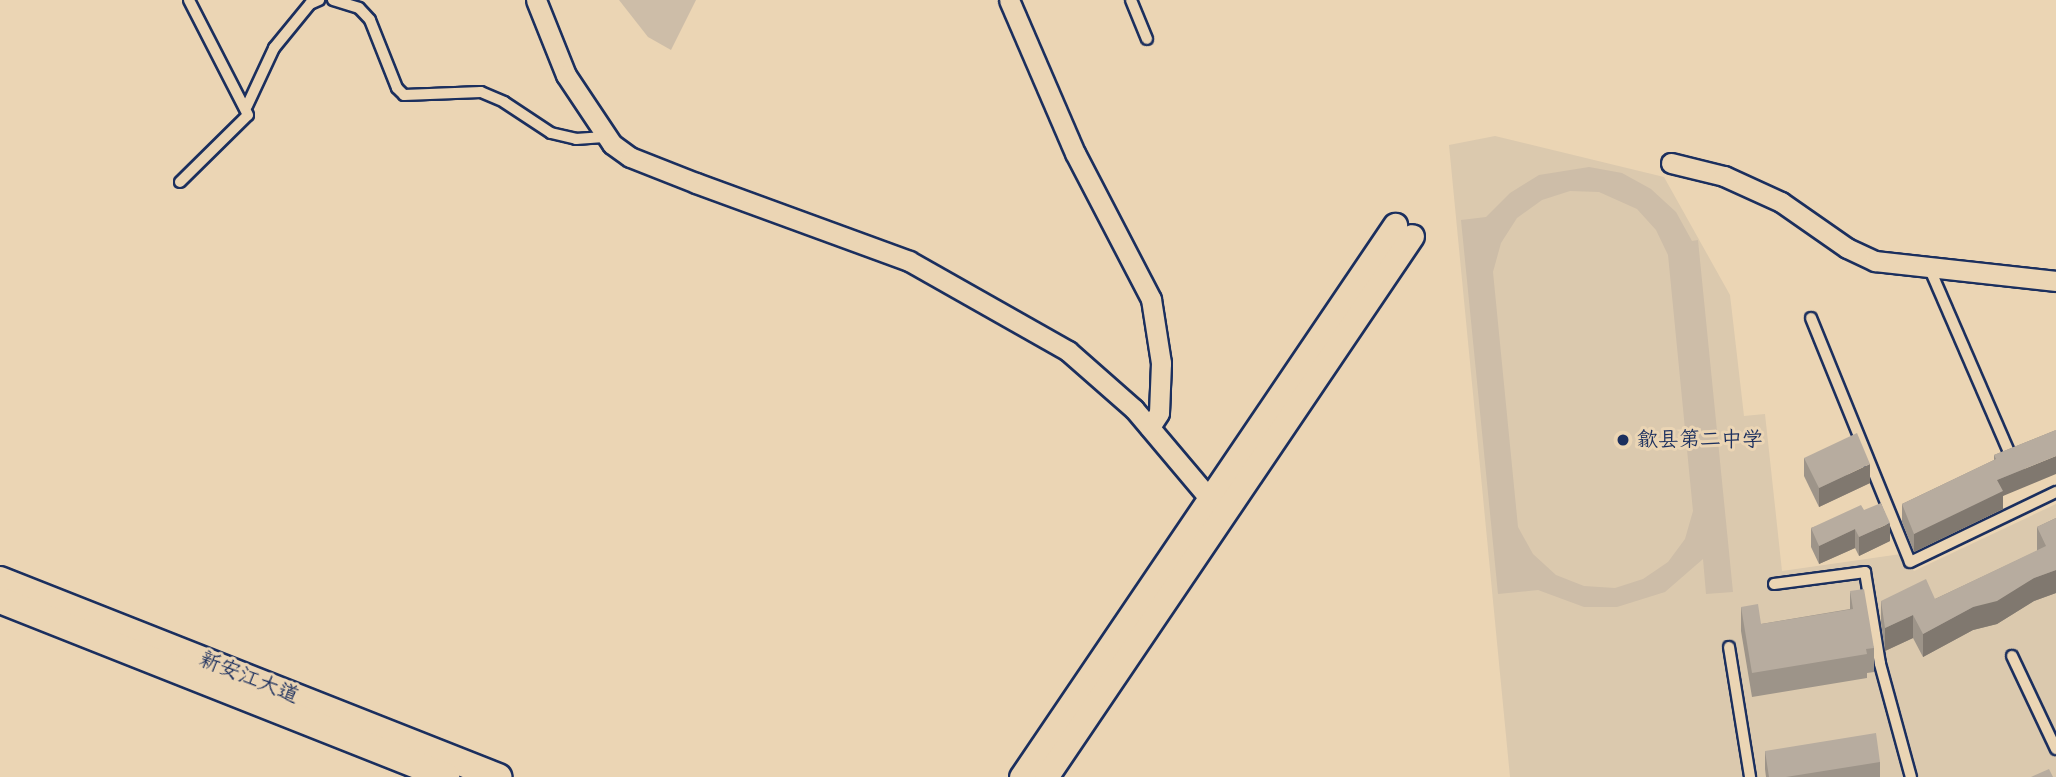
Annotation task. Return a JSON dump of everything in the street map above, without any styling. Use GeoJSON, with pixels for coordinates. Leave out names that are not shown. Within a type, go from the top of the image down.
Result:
{"type":"FeatureCollection","features":[{"type":"Feature","properties":{"kind":"main road","name":"新安江大道"},"geometry":{"type":"LineString","coordinates":[[0,580],[498,777]]}},
{"type":"Feature","properties":{"kind":"main road","name":"新安江大道"},"geometry":{"type":"LineString","coordinates":[[0,600],[446,777]]}},
{"type":"Feature","properties":{"kind":"street"},"geometry":{"type":"LineString","coordinates":[[536,0],[566,75],[604,137],[630,157],[924,268],[1068,351],[1150,427],[1209,498]]}},
{"type":"Feature","properties":{"kind":"street"},"geometry":{"type":"LineString","coordinates":[[1009,0],[1074,153],[1151,299],[1161,363],[1159,413],[1150,427]]}},
{"type":"Feature","properties":{"kind":"street"},"geometry":{"type":"LineString","coordinates":[[1671,163],[1724,176],[1781,202],[1856,254],[1875,261],[2056,281]]}},
{"type":"Feature","properties":{"kind":"street"},"geometry":{"type":"LineString","coordinates":[[1021,777],[1209,498],[1403,230],[1046,777]]}},
{"type":"Feature","properties":{"kind":"lane"},"geometry":{"type":"LineString","coordinates":[[180,182],[248,115],[247,106],[189,0]]}},
{"type":"Feature","properties":{"kind":"lane"},"geometry":{"type":"LineString","coordinates":[[247,106],[274,48],[319,0]]}},
{"type":"Feature","properties":{"kind":"lane"},"geometry":{"type":"LineString","coordinates":[[333,0],[359,8],[370,20],[397,88],[404,95],[481,92],[504,102],[551,133],[576,139],[604,137]]}},
{"type":"Feature","properties":{"kind":"lane"},"geometry":{"type":"LineString","coordinates":[[1131,0],[1147,39]]}},
{"type":"Feature","properties":{"kind":"lane"},"geometry":{"type":"LineString","coordinates":[[1929,266],[2012,459]]}},
{"type":"Feature","properties":{"kind":"lane"},"geometry":{"type":"LineString","coordinates":[[1811,318],[1910,562],[2056,492]]}},
{"type":"Feature","properties":{"kind":"lane"},"geometry":{"type":"LineString","coordinates":[[1774,584],[1864,572],[1880,664],[1912,777]]}},
{"type":"Feature","properties":{"kind":"lane"},"geometry":{"type":"LineString","coordinates":[[1729,647],[1749,777]]}},
{"type":"Feature","properties":{"kind":"lane"},"geometry":{"type":"LineString","coordinates":[[2012,656],[2056,750]]}},
{"type":"Feature","properties":{"kind":"shaded area"},"geometry":{"type":"Polygon","coordinates":[[[619,0],[696,0],[671,50],[648,37],[619,0]]]}},
{"type":"Feature","properties":{"kind":"shaded area","name":"歙县第二中学"},"geometry":{"type":"Polygon","coordinates":[[[1495,136],[1664,177],[1730,295],[1744,416],[1765,414],[1782,571],[1901,554],[1914,571],[2056,504],[2056,777],[1510,777],[1449,145],[1495,136]]]}},
{"type":"Feature","properties":{"kind":"shaded area"},"geometry":{"type":"Polygon","coordinates":[[[1589,167],[1622,173],[1651,189],[1676,212],[1692,241],[1698,240],[1733,592],[1706,594],[1703,559],[1665,592],[1617,607],[1584,607],[1538,590],[1498,594],[1461,220],[1486,217],[1510,193],[1539,175],[1589,167]],[[1570,191],[1542,200],[1517,218],[1501,243],[1493,272],[1518,527],[1533,554],[1556,575],[1584,586],[1615,588],[1643,579],[1668,562],[1685,539],[1693,511],[1668,255],[1656,230],[1637,209],[1599,192],[1570,191]]]}},
{"type":"Feature","properties":{"kind":"building"},"geometry":{"type":"Polygon","coordinates":[[[2056,430],[2056,456],[1997,480],[2003,491],[1914,534],[1902,504],[1996,459],[1994,455],[2056,430]]]}},
{"type":"Feature","properties":{"kind":"building"},"geometry":{"type":"Polygon","coordinates":[[[1857,433],[1870,464],[1819,488],[1804,458],[1857,433]]]}},
{"type":"Feature","properties":{"kind":"building"},"geometry":{"type":"Polygon","coordinates":[[[1881,503],[1890,523],[1859,537],[1855,529],[1819,546],[1811,528],[1861,505],[1864,510],[1881,503]]]}},
{"type":"Feature","properties":{"kind":"building"},"geometry":{"type":"Polygon","coordinates":[[[2056,518],[2056,570],[2034,578],[1997,601],[1973,607],[1923,634],[1913,615],[1885,628],[1881,601],[1926,579],[1935,599],[2046,546],[2037,527],[2056,518]]]}},
{"type":"Feature","properties":{"kind":"building"},"geometry":{"type":"Polygon","coordinates":[[[1864,589],[1874,648],[1866,649],[1867,654],[1752,673],[1741,607],[1758,604],[1761,624],[1853,609],[1850,591],[1864,589]]]}},
{"type":"Feature","properties":{"kind":"building"},"geometry":{"type":"Polygon","coordinates":[[[1876,733],[1880,762],[1786,777],[1769,777],[1765,751],[1876,733]]]}},
{"type":"Feature","properties":{"kind":"building"},"geometry":{"type":"Polygon","coordinates":[[[2049,769],[2053,777],[2031,777],[2049,769]]]}},
{"type":"Feature","properties":{"kind":"place","name":"歙县第二中学"},"geometry":{"type":"Point","coordinates":[1623,440]}}]}
